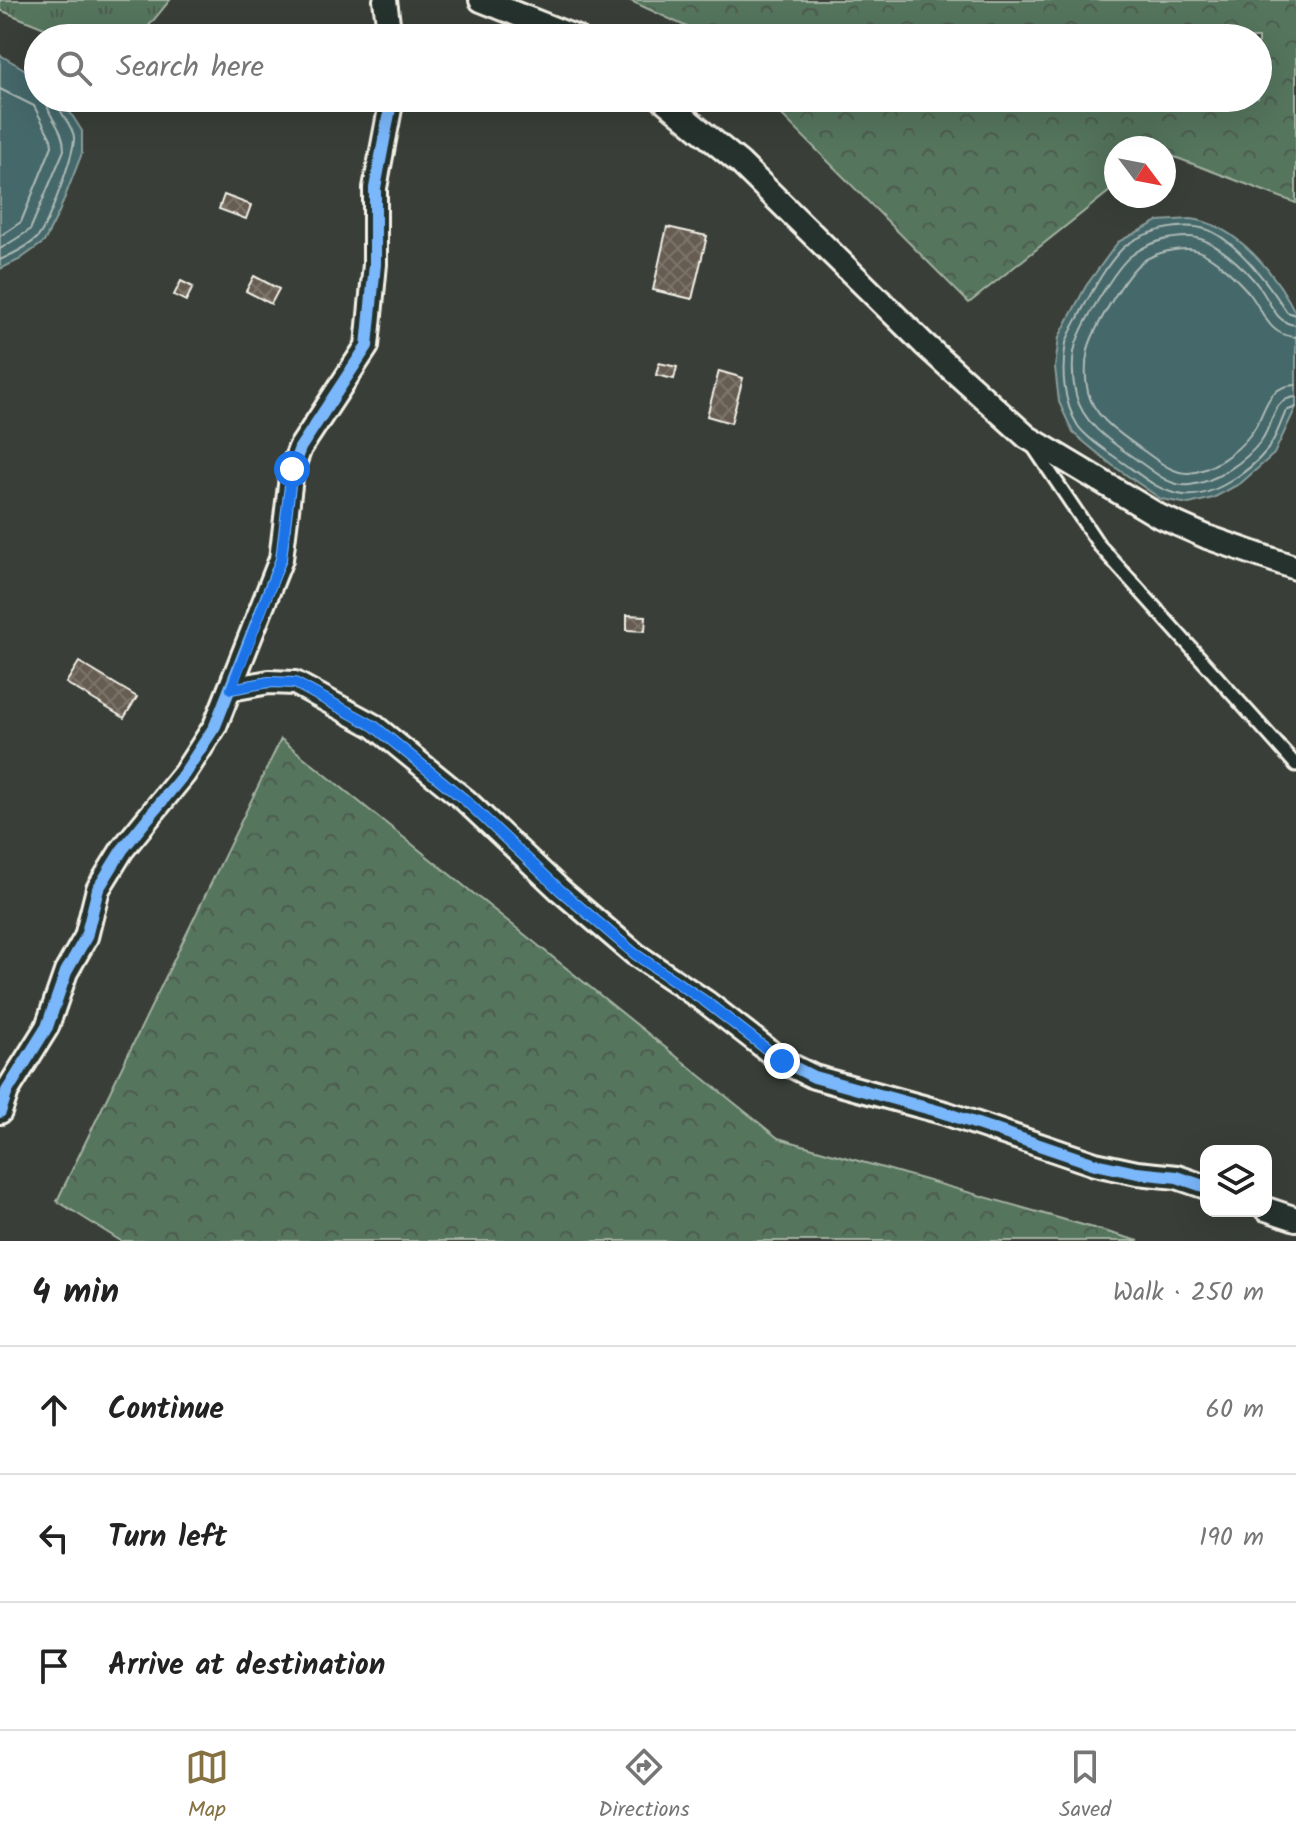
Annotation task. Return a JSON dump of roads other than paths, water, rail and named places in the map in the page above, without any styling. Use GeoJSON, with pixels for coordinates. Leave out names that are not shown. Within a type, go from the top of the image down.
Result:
{"type":"FeatureCollection","features":[{"type":"Feature","properties":{"kind":"street"},"geometry":{"type":"LineString","coordinates":[[385,0],[388,24]]}},
{"type":"Feature","properties":{"kind":"street"},"geometry":{"type":"LineString","coordinates":[[481,0],[542,24]]}},
{"type":"Feature","properties":{"kind":"street"},"geometry":{"type":"LineString","coordinates":[[0,1112],[7,1091],[47,1027],[66,972],[86,937],[98,889],[122,850],[184,774],[215,726],[281,559],[292,469],[300,448],[367,346],[375,264],[375,188],[389,112]]}},
{"type":"Feature","properties":{"kind":"street"},"geometry":{"type":"LineString","coordinates":[[678,112],[740,163],[924,344],[1027,437],[1159,516],[1207,537],[1296,568]]}},
{"type":"Feature","properties":{"kind":"street"},"geometry":{"type":"LineString","coordinates":[[231,689],[269,682],[295,683],[374,726],[465,800],[560,890],[635,954],[706,1002],[782,1061],[814,1077],[945,1113],[1095,1164],[1177,1177],[1200,1185]]}},
{"type":"Feature","properties":{"kind":"street"},"geometry":{"type":"LineString","coordinates":[[1272,1211],[1296,1219]]}},
{"type":"Feature","properties":{"kind":"lane"},"geometry":{"type":"LineString","coordinates":[[1027,437],[1099,545],[1296,765]]}},
{"type":"Feature","properties":{"kind":"water"},"geometry":{"type":"Polygon","coordinates":[[[0,55],[24,69],[24,112],[70,112],[82,131],[82,153],[44,242],[0,269],[0,55]]]}},
{"type":"Feature","properties":{"kind":"water"},"geometry":{"type":"Polygon","coordinates":[[[1191,219],[1224,230],[1239,241],[1266,268],[1288,299],[1296,314],[1296,407],[1274,454],[1241,483],[1213,498],[1189,504],[1161,499],[1073,433],[1059,402],[1055,367],[1059,337],[1086,286],[1118,242],[1158,221],[1191,219]]]}}]}
